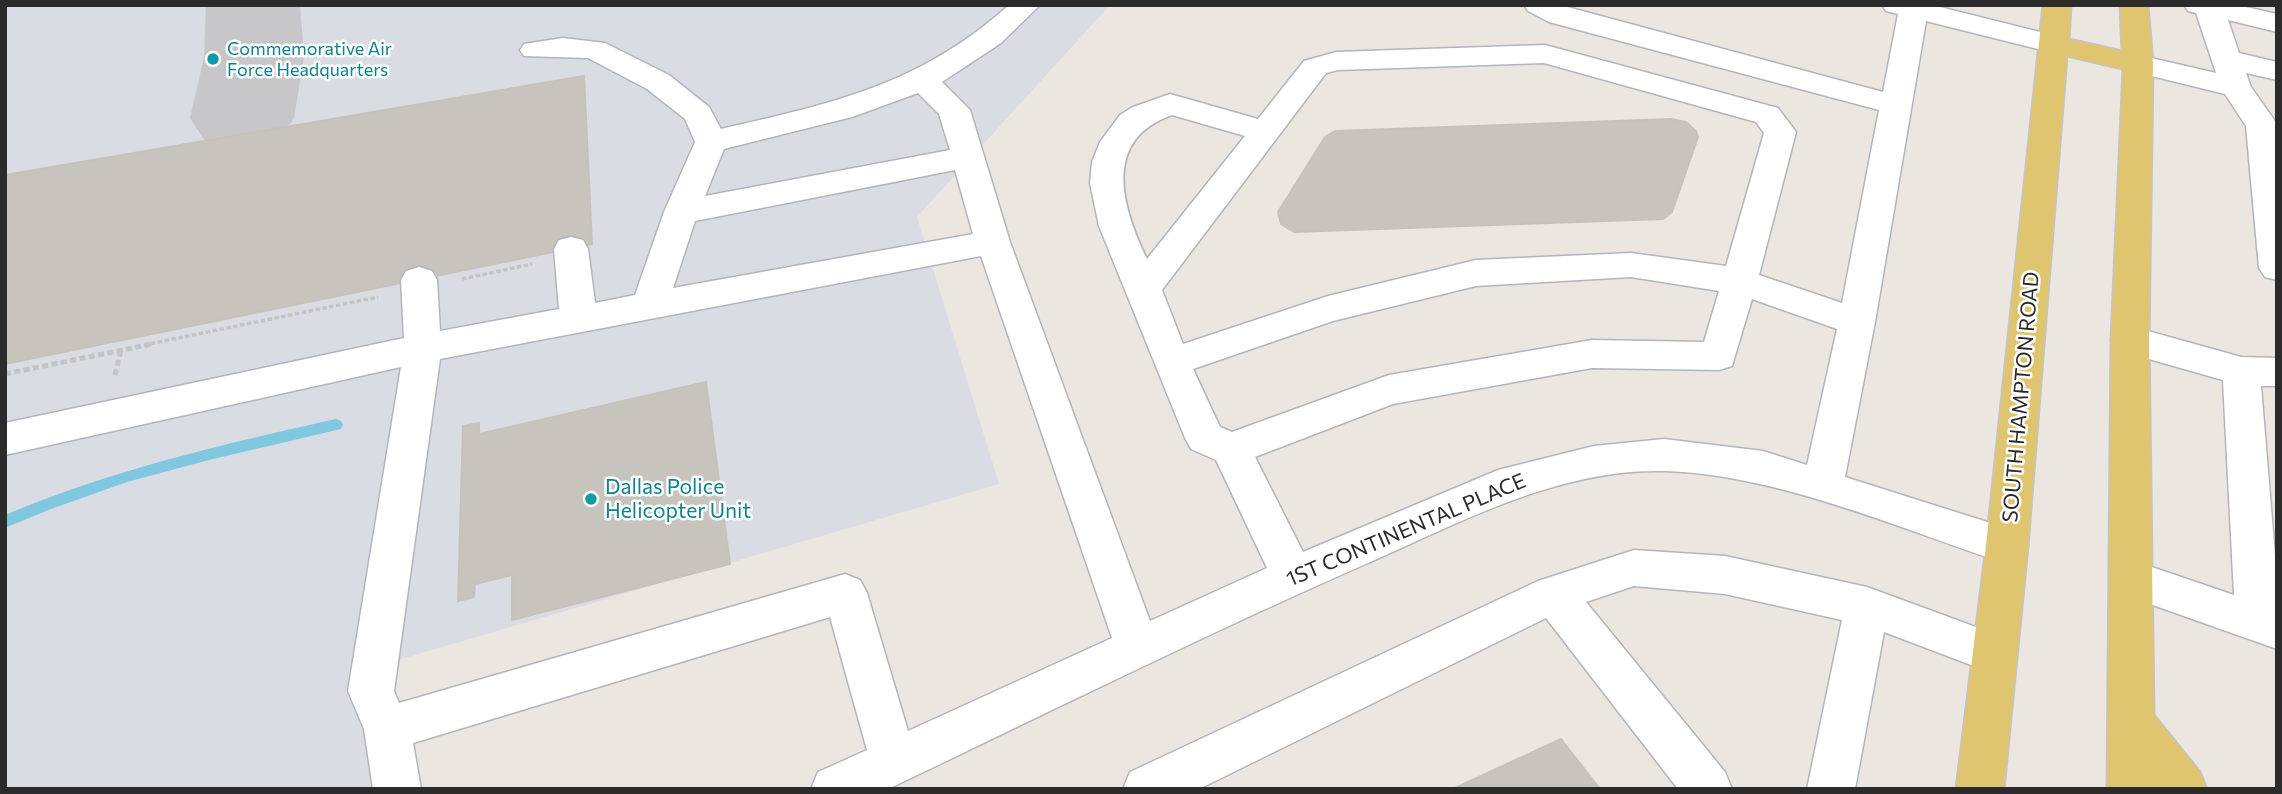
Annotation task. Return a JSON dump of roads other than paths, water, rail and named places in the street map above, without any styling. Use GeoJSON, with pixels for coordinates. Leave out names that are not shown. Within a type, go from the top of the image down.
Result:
{"type":"FeatureCollection","features":[{"type":"Feature","properties":{"kind":"main road","name":"SOUTH HAMPTON ROAD"},"geometry":{"type":"LineString","coordinates":[[1980,789],[2007,546],[2057,5]]}},
{"type":"Feature","properties":{"kind":"main road"},"geometry":{"type":"LineString","coordinates":[[2131,789],[2130,340],[2138,64],[2134,5]]}},
{"type":"Feature","properties":{"kind":"main road"},"geometry":{"type":"LineString","coordinates":[[2054,44],[2138,64]]}},
{"type":"Feature","properties":{"kind":"main road"},"geometry":{"type":"LineString","coordinates":[[2131,722],[2183,789]]}},
{"type":"Feature","properties":{"kind":"lane"},"geometry":{"type":"LineString","coordinates":[[711,142],[867,104],[925,82],[963,59],[1004,27],[1026,5]]}},
{"type":"Feature","properties":{"kind":"lane"},"geometry":{"type":"LineString","coordinates":[[1538,5],[1559,16],[1897,104]]}},
{"type":"Feature","properties":{"kind":"lane"},"geometry":{"type":"LineString","coordinates":[[2205,6],[2277,23]]}},
{"type":"Feature","properties":{"kind":"lane"},"geometry":{"type":"LineString","coordinates":[[2205,6],[2232,73],[2269,127],[2277,268]]}},
{"type":"Feature","properties":{"kind":"lane"},"geometry":{"type":"LineString","coordinates":[[1823,485],[1857,322],[1897,104],[1908,7],[2054,44]]}},
{"type":"Feature","properties":{"kind":"lane"},"geometry":{"type":"LineString","coordinates":[[535,50],[563,47],[594,49],[658,82],[698,114],[711,142],[681,212],[650,304]]}},
{"type":"Feature","properties":{"kind":"lane"},"geometry":{"type":"LineString","coordinates":[[1144,289],[1315,67],[1336,61],[1545,54],[1767,115],[1780,132],[1719,356],[1592,354],[1390,390],[1231,449]]}},
{"type":"Feature","properties":{"kind":"lane"},"geometry":{"type":"LineString","coordinates":[[2138,64],[2232,73],[2277,71]]}},
{"type":"Feature","properties":{"kind":"lane"},"geometry":{"type":"LineString","coordinates":[[925,82],[954,110],[993,242],[1138,648]]}},
{"type":"Feature","properties":{"kind":"lane"},"geometry":{"type":"LineString","coordinates":[[1266,132],[1170,104],[1132,121],[1105,165],[1113,224],[1144,289],[1171,362],[1205,438],[1231,449],[1293,576]]}},
{"type":"Feature","properties":{"kind":"lane"},"geometry":{"type":"LineString","coordinates":[[681,212],[968,157]]}},
{"type":"Feature","properties":{"kind":"lane"},"geometry":{"type":"LineString","coordinates":[[5,439],[422,348],[993,242]]}},
{"type":"Feature","properties":{"kind":"lane"},"geometry":{"type":"LineString","coordinates":[[571,252],[578,318]]}},
{"type":"Feature","properties":{"kind":"lane"},"geometry":{"type":"LineString","coordinates":[[1171,362],[1328,309],[1476,273],[1632,265],[1738,281],[1857,322]]}},
{"type":"Feature","properties":{"kind":"lane"},"geometry":{"type":"LineString","coordinates":[[397,789],[387,729],[371,691],[422,348],[419,284]]}},
{"type":"Feature","properties":{"kind":"lane"},"geometry":{"type":"LineString","coordinates":[[2130,340],[2259,372],[2268,625],[2131,579]]}},
{"type":"Feature","properties":{"kind":"lane","name":"1ST CONTINENTAL PLACE"},"geometry":{"type":"LineString","coordinates":[[835,789],[1293,576],[1512,482],[1594,462],[1664,455],[1763,467],[2007,546]]}},
{"type":"Feature","properties":{"kind":"lane"},"geometry":{"type":"LineString","coordinates":[[1147,789],[1553,594],[1634,568],[1725,575],[1867,606],[1995,654]]}},
{"type":"Feature","properties":{"kind":"lane"},"geometry":{"type":"LineString","coordinates":[[387,729],[845,593],[894,762]]}},
{"type":"Feature","properties":{"kind":"lane"},"geometry":{"type":"LineString","coordinates":[[1553,594],[1708,789]]}},
{"type":"Feature","properties":{"kind":"lane"},"geometry":{"type":"LineString","coordinates":[[1831,789],[1867,606]]}},
{"type":"Feature","properties":{"kind":"waterway"},"geometry":{"type":"LineString","coordinates":[[5,522],[86,489],[127,476],[336,425]]}},
{"type":"Feature","properties":{"kind":"place","name":"Commemorative Air Force Headquarters"},"geometry":{"type":"Point","coordinates":[213,59]}},
{"type":"Feature","properties":{"kind":"place","name":"Dallas Police Helicopter Unit"},"geometry":{"type":"Point","coordinates":[591,499]}}]}
